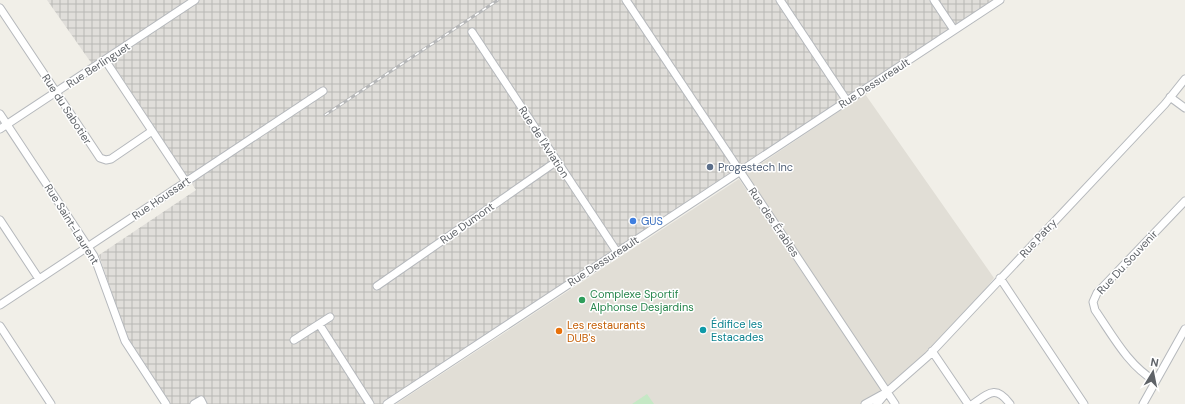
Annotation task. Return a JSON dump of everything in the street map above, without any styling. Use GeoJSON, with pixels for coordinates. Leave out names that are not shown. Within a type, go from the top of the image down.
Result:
{"type":"FeatureCollection","features":[{"type":"Feature","properties":{"kind":"street","name":"Rue Berlinguet"},"geometry":{"type":"LineString","coordinates":[[0,129],[195,0]]}},
{"type":"Feature","properties":{"kind":"street"},"geometry":{"type":"LineString","coordinates":[[780,0],[847,100]]}},
{"type":"Feature","properties":{"kind":"street"},"geometry":{"type":"LineString","coordinates":[[934,0],[954,30]]}},
{"type":"Feature","properties":{"kind":"street","name":"Rue Dessureault"},"geometry":{"type":"LineString","coordinates":[[387,404],[1000,0]]}},
{"type":"Feature","properties":{"kind":"street","name":"Rue des Érables"},"geometry":{"type":"LineString","coordinates":[[630,1],[740,171],[895,404]]}},
{"type":"Feature","properties":{"kind":"street","name":"Rue du Sabotier"},"geometry":{"type":"LineString","coordinates":[[0,8],[101,159],[111,158],[152,131]]}},
{"type":"Feature","properties":{"kind":"street","name":"Rue de l'Aviation"},"geometry":{"type":"LineString","coordinates":[[472,32],[617,252]]}},
{"type":"Feature","properties":{"kind":"street"},"geometry":{"type":"LineString","coordinates":[[105,60],[186,182]]}},
{"type":"Feature","properties":{"kind":"street","name":"Rue Patry"},"geometry":{"type":"LineString","coordinates":[[877,404],[887,392],[932,351],[1170,97],[1185,79]]}},
{"type":"Feature","properties":{"kind":"street","name":"Rue Houssart"},"geometry":{"type":"LineString","coordinates":[[0,305],[323,91]]}},
{"type":"Feature","properties":{"kind":"street"},"geometry":{"type":"LineString","coordinates":[[1170,97],[1185,108]]}},
{"type":"Feature","properties":{"kind":"street","name":"Rue Saint-Laurent"},"geometry":{"type":"LineString","coordinates":[[0,114],[88,247],[99,267],[125,341],[166,404]]}},
{"type":"Feature","properties":{"kind":"street","name":"Rue Dumont"},"geometry":{"type":"LineString","coordinates":[[377,286],[557,161]]}},
{"type":"Feature","properties":{"kind":"street","name":"Rue Du Souvenir"},"geometry":{"type":"LineString","coordinates":[[1155,381],[1142,373],[1132,363],[1095,310],[1093,302],[1097,293],[1185,201]]}},
{"type":"Feature","properties":{"kind":"street"},"geometry":{"type":"LineString","coordinates":[[0,220],[39,279]]}},
{"type":"Feature","properties":{"kind":"street"},"geometry":{"type":"LineString","coordinates":[[1000,278],[1084,404]]}},
{"type":"Feature","properties":{"kind":"street"},"geometry":{"type":"LineString","coordinates":[[294,340],[330,317]]}},
{"type":"Feature","properties":{"kind":"street"},"geometry":{"type":"LineString","coordinates":[[319,324],[370,404]]}},
{"type":"Feature","properties":{"kind":"street"},"geometry":{"type":"LineString","coordinates":[[0,326],[51,404]]}},
{"type":"Feature","properties":{"kind":"street"},"geometry":{"type":"LineString","coordinates":[[1143,404],[1185,329]]}},
{"type":"Feature","properties":{"kind":"street"},"geometry":{"type":"LineString","coordinates":[[932,351],[968,404]]}},
{"type":"Feature","properties":{"kind":"street","name":"Rue Patry"},"geometry":{"type":"LineString","coordinates":[[865,404],[887,392]]}},
{"type":"Feature","properties":{"kind":"street"},"geometry":{"type":"LineString","coordinates":[[973,404],[988,394],[994,392],[1002,395],[1010,404]]}},
{"type":"Feature","properties":{"kind":"street"},"geometry":{"type":"LineString","coordinates":[[194,404],[201,400],[203,404]]}},
{"type":"Feature","properties":{"kind":"shaded area"},"geometry":{"type":"Polygon","coordinates":[[[47,0],[1002,0],[390,404],[170,404],[129,344],[99,255],[196,190],[107,55],[92,64],[47,0]]]}},
{"type":"Feature","properties":{"kind":"shaded area"},"geometry":{"type":"Polygon","coordinates":[[[865,94],[994,278],[936,351],[887,393],[741,177],[865,94]]]}},
{"type":"Feature","properties":{"kind":"shaded area"},"geometry":{"type":"Polygon","coordinates":[[[739,179],[885,395],[875,404],[396,404],[739,179]]]}},
{"type":"Feature","properties":{"kind":"green space"},"geometry":{"type":"Polygon","coordinates":[[[647,394],[654,404],[632,404],[647,394]]]}},
{"type":"Feature","properties":{"kind":"railway"},"geometry":{"type":"LineString","coordinates":[[325,115],[498,0]]}},
{"type":"Feature","properties":{"kind":"place","name":"Progestech Inc"},"geometry":{"type":"Point","coordinates":[710,167]}},
{"type":"Feature","properties":{"kind":"place","name":"GUS"},"geometry":{"type":"Point","coordinates":[633,221]}},
{"type":"Feature","properties":{"kind":"place","name":"Complexe Sportif Alphonse Desjardins"},"geometry":{"type":"Point","coordinates":[582,300]}},
{"type":"Feature","properties":{"kind":"place","name":"Édifice les Estacades"},"geometry":{"type":"Point","coordinates":[703,330]}},
{"type":"Feature","properties":{"kind":"place","name":"Les restaurants DUB's"},"geometry":{"type":"Point","coordinates":[559,331]}}]}
